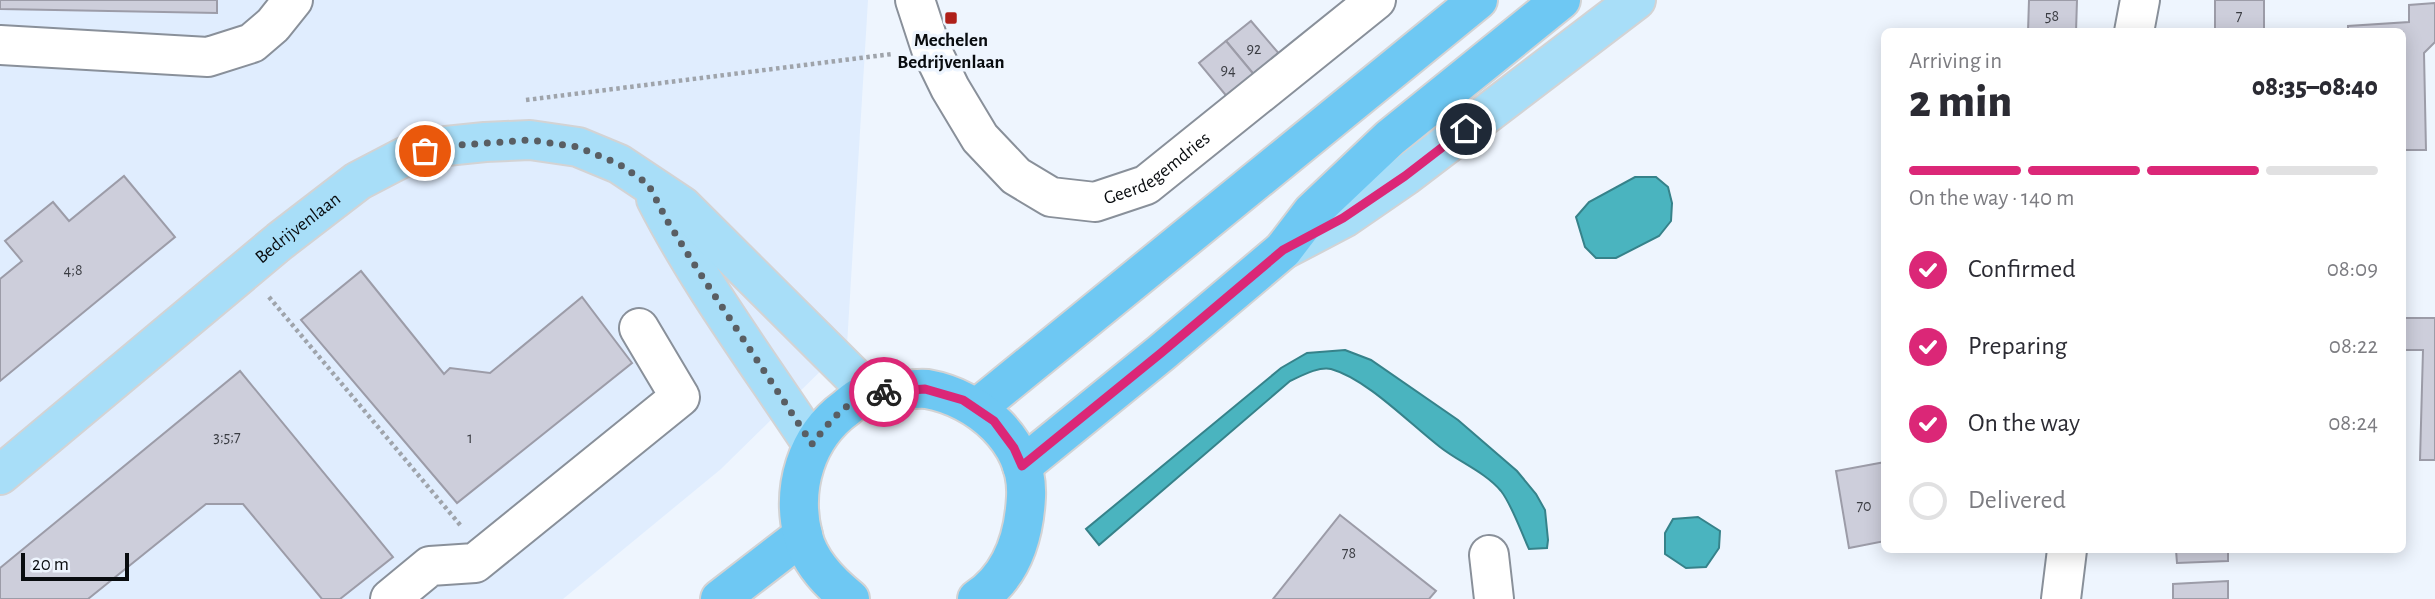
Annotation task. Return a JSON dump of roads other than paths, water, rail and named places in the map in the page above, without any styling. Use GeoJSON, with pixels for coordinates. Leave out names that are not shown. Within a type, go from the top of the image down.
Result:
{"type":"FeatureCollection","features":[{"type":"Feature","properties":{"kind":"highway"},"geometry":{"type":"LineString","coordinates":[[977,408],[1478,0]]}},
{"type":"Feature","properties":{"kind":"highway"},"geometry":{"type":"LineString","coordinates":[[1022,466],[1283,250],[1312,212],[1390,138],[1561,0]]}},
{"type":"Feature","properties":{"kind":"highway"},"geometry":{"type":"LineString","coordinates":[[850,599],[830,583],[807,548],[803,536],[799,492],[807,455],[832,418],[859,398],[870,393],[925,389],[963,400],[994,421],[1014,448],[1022,466],[1026,493],[1023,530],[1014,556],[982,598]]}},
{"type":"Feature","properties":{"kind":"highway"},"geometry":{"type":"LineString","coordinates":[[720,599],[803,536]]}},
{"type":"Feature","properties":{"kind":"main road"},"geometry":{"type":"LineString","coordinates":[[1283,250],[1343,218],[1405,176],[1636,0]]}},
{"type":"Feature","properties":{"kind":"main road","name":"Bedrijvenlaan"},"geometry":{"type":"LineString","coordinates":[[0,475],[246,270],[358,181],[404,156],[446,146],[530,140],[578,147],[619,164],[682,206],[870,393]]}},
{"type":"Feature","properties":{"kind":"main road","name":"Bedrijvenlaan"},"geometry":{"type":"LineString","coordinates":[[648,184],[694,264],[812,444]]}},
{"type":"Feature","properties":{"kind":"street"},"geometry":{"type":"LineString","coordinates":[[0,45],[208,57],[252,43],[273,25],[293,0]]}},
{"type":"Feature","properties":{"kind":"street","name":"Geerdegemdries"},"geometry":{"type":"LineString","coordinates":[[915,0],[931,49],[950,88],[980,138],[1016,176],[1051,197],[1095,202],[1146,185],[1376,0]]}},
{"type":"Feature","properties":{"kind":"street"},"geometry":{"type":"LineString","coordinates":[[2114,0],[2116,28]]}},
{"type":"Feature","properties":{"kind":"street"},"geometry":{"type":"LineString","coordinates":[[2135,28],[2140,0]]}},
{"type":"Feature","properties":{"kind":"street"},"geometry":{"type":"LineString","coordinates":[[390,599],[430,566],[475,563],[680,397],[639,328]]}},
{"type":"Feature","properties":{"kind":"street"},"geometry":{"type":"LineString","coordinates":[[2061,599],[2067,553]]}},
{"type":"Feature","properties":{"kind":"street"},"geometry":{"type":"LineString","coordinates":[[1489,555],[1494,599]]}},
{"type":"Feature","properties":{"kind":"water"},"geometry":{"type":"Polygon","coordinates":[[[1635,177],[1656,177],[1668,187],[1672,203],[1671,221],[1659,236],[1616,258],[1596,258],[1585,247],[1576,217],[1589,202],[1635,177]]]}},
{"type":"Feature","properties":{"kind":"water"},"geometry":{"type":"Polygon","coordinates":[[[1345,350],[1371,360],[1458,420],[1517,471],[1545,510],[1547,548],[1529,549],[1505,497],[1487,478],[1440,447],[1359,382],[1326,368],[1290,381],[1099,545],[1086,529],[1281,368],[1307,353],[1345,350]]]}},
{"type":"Feature","properties":{"kind":"water"},"geometry":{"type":"Polygon","coordinates":[[[1698,517],[1720,531],[1719,548],[1706,567],[1686,568],[1665,554],[1665,533],[1673,519],[1698,517]]]}},
{"type":"Feature","properties":{"kind":"place","name":"Mechelen Bedrijvenlaan"},"geometry":{"type":"Point","coordinates":[951,18]}}]}
